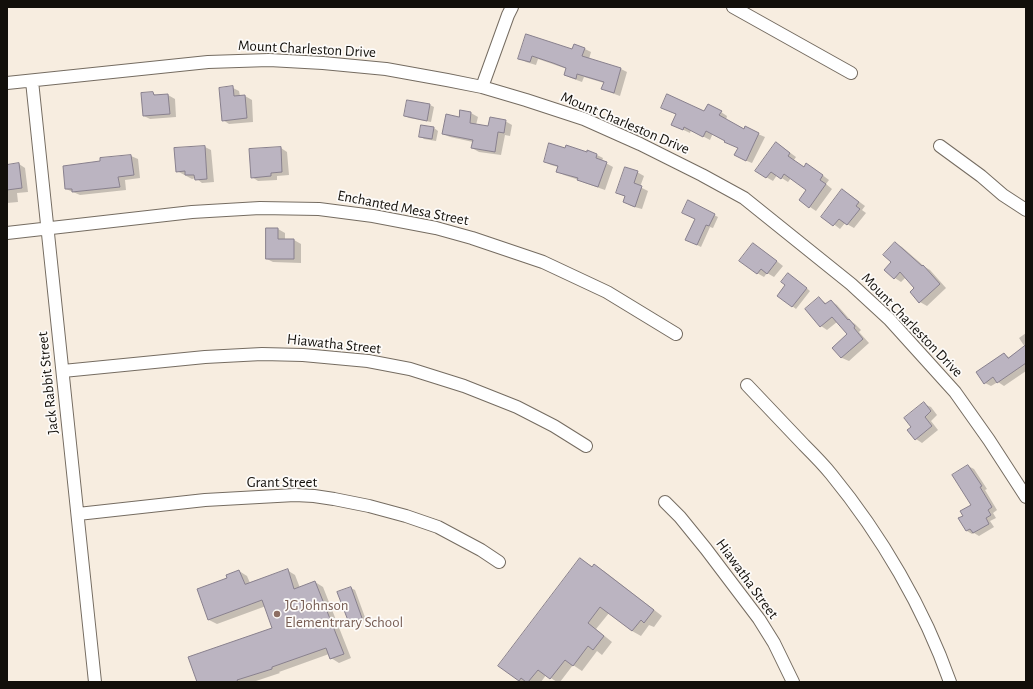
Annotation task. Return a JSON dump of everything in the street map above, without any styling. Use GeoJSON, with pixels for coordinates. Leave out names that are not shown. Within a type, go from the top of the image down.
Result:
{"type":"FeatureCollection","features":[{"type":"Feature","properties":{"kind":"street"},"geometry":{"type":"LineString","coordinates":[[482,87],[512,7]]}},
{"type":"Feature","properties":{"kind":"street"},"geometry":{"type":"LineString","coordinates":[[733,7],[851,73]]}},
{"type":"Feature","properties":{"kind":"street","name":"Mount Charleston Drive"},"geometry":{"type":"LineString","coordinates":[[7,83],[208,62],[269,60],[323,63],[386,69],[482,87],[584,119],[640,144],[744,198],[852,284],[889,319],[955,392],[1026,495]]}},
{"type":"Feature","properties":{"kind":"street","name":"Jack Rabbit Street"},"geometry":{"type":"LineString","coordinates":[[32,81],[95,682]]}},
{"type":"Feature","properties":{"kind":"street"},"geometry":{"type":"LineString","coordinates":[[940,146],[1026,210]]}},
{"type":"Feature","properties":{"kind":"street","name":"Enchanted Mesa Street"},"geometry":{"type":"LineString","coordinates":[[7,233],[192,212],[260,208],[319,209],[373,216],[436,228],[472,238],[543,262],[607,292],[676,334]]}},
{"type":"Feature","properties":{"kind":"street","name":"Hiawatha Street"},"geometry":{"type":"LineString","coordinates":[[63,371],[206,357],[262,354],[303,355],[368,361],[410,370],[464,386],[517,407],[554,426],[586,446]]}},
{"type":"Feature","properties":{"kind":"street"},"geometry":{"type":"LineString","coordinates":[[747,385],[830,473],[867,522],[895,566],[921,614],[950,682]]}},
{"type":"Feature","properties":{"kind":"street","name":"Grant Street"},"geometry":{"type":"LineString","coordinates":[[78,514],[206,500],[295,495],[314,496],[369,506],[406,516],[438,527],[481,550],[499,562]]}},
{"type":"Feature","properties":{"kind":"street","name":"Hiawatha Street"},"geometry":{"type":"LineString","coordinates":[[665,502],[680,517],[706,549],[758,619],[774,643],[793,682]]}},
{"type":"Feature","properties":{"kind":"building"},"geometry":{"type":"Polygon","coordinates":[[[526,34],[572,49],[574,44],[585,48],[582,56],[621,68],[614,93],[601,89],[604,82],[577,74],[576,79],[564,75],[566,68],[553,63],[532,56],[530,62],[518,59],[526,34]]]}},
{"type":"Feature","properties":{"kind":"building"},"geometry":{"type":"Polygon","coordinates":[[[233,86],[234,96],[245,95],[247,118],[222,121],[219,88],[233,86]]]}},
{"type":"Feature","properties":{"kind":"building"},"geometry":{"type":"Polygon","coordinates":[[[153,92],[154,95],[168,94],[170,114],[143,116],[141,93],[153,92]]]}},
{"type":"Feature","properties":{"kind":"building"},"geometry":{"type":"Polygon","coordinates":[[[667,94],[704,111],[708,104],[722,111],[719,115],[744,129],[745,126],[759,133],[746,161],[734,155],[738,148],[724,142],[725,141],[706,131],[703,137],[684,127],[683,130],[671,125],[676,114],[661,108],[667,94]]]}},
{"type":"Feature","properties":{"kind":"building"},"geometry":{"type":"Polygon","coordinates":[[[407,100],[430,104],[427,121],[404,116],[407,100]]]}},
{"type":"Feature","properties":{"kind":"building"},"geometry":{"type":"Polygon","coordinates":[[[460,110],[471,112],[470,123],[488,126],[490,117],[506,120],[504,133],[498,132],[495,152],[471,148],[473,140],[442,134],[446,114],[459,117],[460,110]]]}},
{"type":"Feature","properties":{"kind":"building"},"geometry":{"type":"Polygon","coordinates":[[[421,125],[434,127],[432,139],[419,137],[421,125]]]}},
{"type":"Feature","properties":{"kind":"building"},"geometry":{"type":"Polygon","coordinates":[[[776,142],[790,153],[788,156],[804,167],[806,163],[823,175],[820,180],[826,184],[809,208],[799,200],[806,190],[784,174],[781,179],[771,172],[766,178],[755,171],[776,142]]]}},
{"type":"Feature","properties":{"kind":"building"},"geometry":{"type":"Polygon","coordinates":[[[549,143],[565,148],[566,145],[587,152],[587,150],[597,154],[596,158],[607,162],[598,187],[577,180],[578,178],[556,172],[558,166],[544,162],[549,143]]]}},
{"type":"Feature","properties":{"kind":"building"},"geometry":{"type":"Polygon","coordinates":[[[205,146],[207,179],[195,180],[194,175],[185,175],[185,171],[176,172],[174,148],[205,146]]]}},
{"type":"Feature","properties":{"kind":"building"},"geometry":{"type":"Polygon","coordinates":[[[281,147],[282,172],[271,173],[271,176],[251,178],[249,149],[281,147]]]}},
{"type":"Feature","properties":{"kind":"building"},"geometry":{"type":"Polygon","coordinates":[[[131,155],[134,175],[118,177],[120,187],[72,192],[72,189],[65,189],[63,166],[100,161],[100,158],[131,155]]]}},
{"type":"Feature","properties":{"kind":"building"},"geometry":{"type":"Polygon","coordinates":[[[19,163],[22,188],[7,190],[7,165],[19,163]]]}},
{"type":"Feature","properties":{"kind":"building"},"geometry":{"type":"Polygon","coordinates":[[[625,167],[638,171],[634,183],[642,186],[635,207],[623,202],[625,196],[616,193],[625,167]]]}},
{"type":"Feature","properties":{"kind":"building"},"geometry":{"type":"Polygon","coordinates":[[[842,189],[859,202],[856,206],[860,209],[847,225],[839,219],[833,226],[821,217],[842,189]]]}},
{"type":"Feature","properties":{"kind":"building"},"geometry":{"type":"Polygon","coordinates":[[[688,200],[715,214],[709,226],[706,225],[697,245],[685,240],[695,219],[682,213],[688,200]]]}},
{"type":"Feature","properties":{"kind":"building"},"geometry":{"type":"Polygon","coordinates":[[[266,228],[278,228],[278,239],[294,239],[294,259],[266,259],[266,228]]]}},
{"type":"Feature","properties":{"kind":"building"},"geometry":{"type":"Polygon","coordinates":[[[895,242],[922,266],[923,265],[940,284],[919,303],[910,292],[914,288],[900,272],[894,279],[884,270],[891,262],[883,255],[895,242]]]}},
{"type":"Feature","properties":{"kind":"building"},"geometry":{"type":"Polygon","coordinates":[[[753,243],[777,261],[767,274],[761,269],[757,274],[739,261],[753,243]]]}},
{"type":"Feature","properties":{"kind":"building"},"geometry":{"type":"Polygon","coordinates":[[[788,273],[807,288],[792,307],[777,296],[785,285],[781,282],[788,273]]]}},
{"type":"Feature","properties":{"kind":"building"},"geometry":{"type":"Polygon","coordinates":[[[819,297],[825,304],[831,300],[855,326],[854,328],[863,339],[841,358],[832,348],[847,334],[832,317],[820,327],[805,309],[819,297]]]}},
{"type":"Feature","properties":{"kind":"building"},"geometry":{"type":"Polygon","coordinates":[[[1026,345],[1026,363],[997,383],[993,377],[984,384],[976,372],[1004,353],[1008,358],[1026,345]]]}},
{"type":"Feature","properties":{"kind":"building"},"geometry":{"type":"Polygon","coordinates":[[[924,402],[931,411],[925,417],[932,426],[915,440],[907,430],[911,427],[904,418],[924,402]]]}},
{"type":"Feature","properties":{"kind":"building"},"geometry":{"type":"Polygon","coordinates":[[[968,465],[982,486],[980,487],[992,507],[988,510],[991,515],[986,518],[989,524],[973,533],[970,529],[966,531],[958,518],[963,516],[960,511],[971,505],[952,475],[968,465]]]}},
{"type":"Feature","properties":{"kind":"building"},"geometry":{"type":"Polygon","coordinates":[[[580,558],[592,567],[594,564],[654,610],[644,623],[641,620],[632,631],[600,607],[588,623],[604,636],[593,650],[588,646],[573,666],[565,660],[550,679],[538,670],[528,682],[521,678],[519,681],[498,666],[580,558]]]}},
{"type":"Feature","properties":{"kind":"building"},"geometry":{"type":"Polygon","coordinates":[[[288,569],[294,589],[315,581],[344,654],[330,659],[326,648],[272,667],[272,669],[237,680],[238,682],[197,682],[188,657],[272,628],[262,600],[208,620],[197,589],[227,578],[226,575],[239,570],[245,584],[288,569]]]}},
{"type":"Feature","properties":{"kind":"building"},"geometry":{"type":"Polygon","coordinates":[[[351,587],[362,618],[349,623],[337,592],[351,587]]]}},
{"type":"Feature","properties":{"kind":"place","name":"JG Johnson Elementrrary School"},"geometry":{"type":"Point","coordinates":[277,614]}}]}
